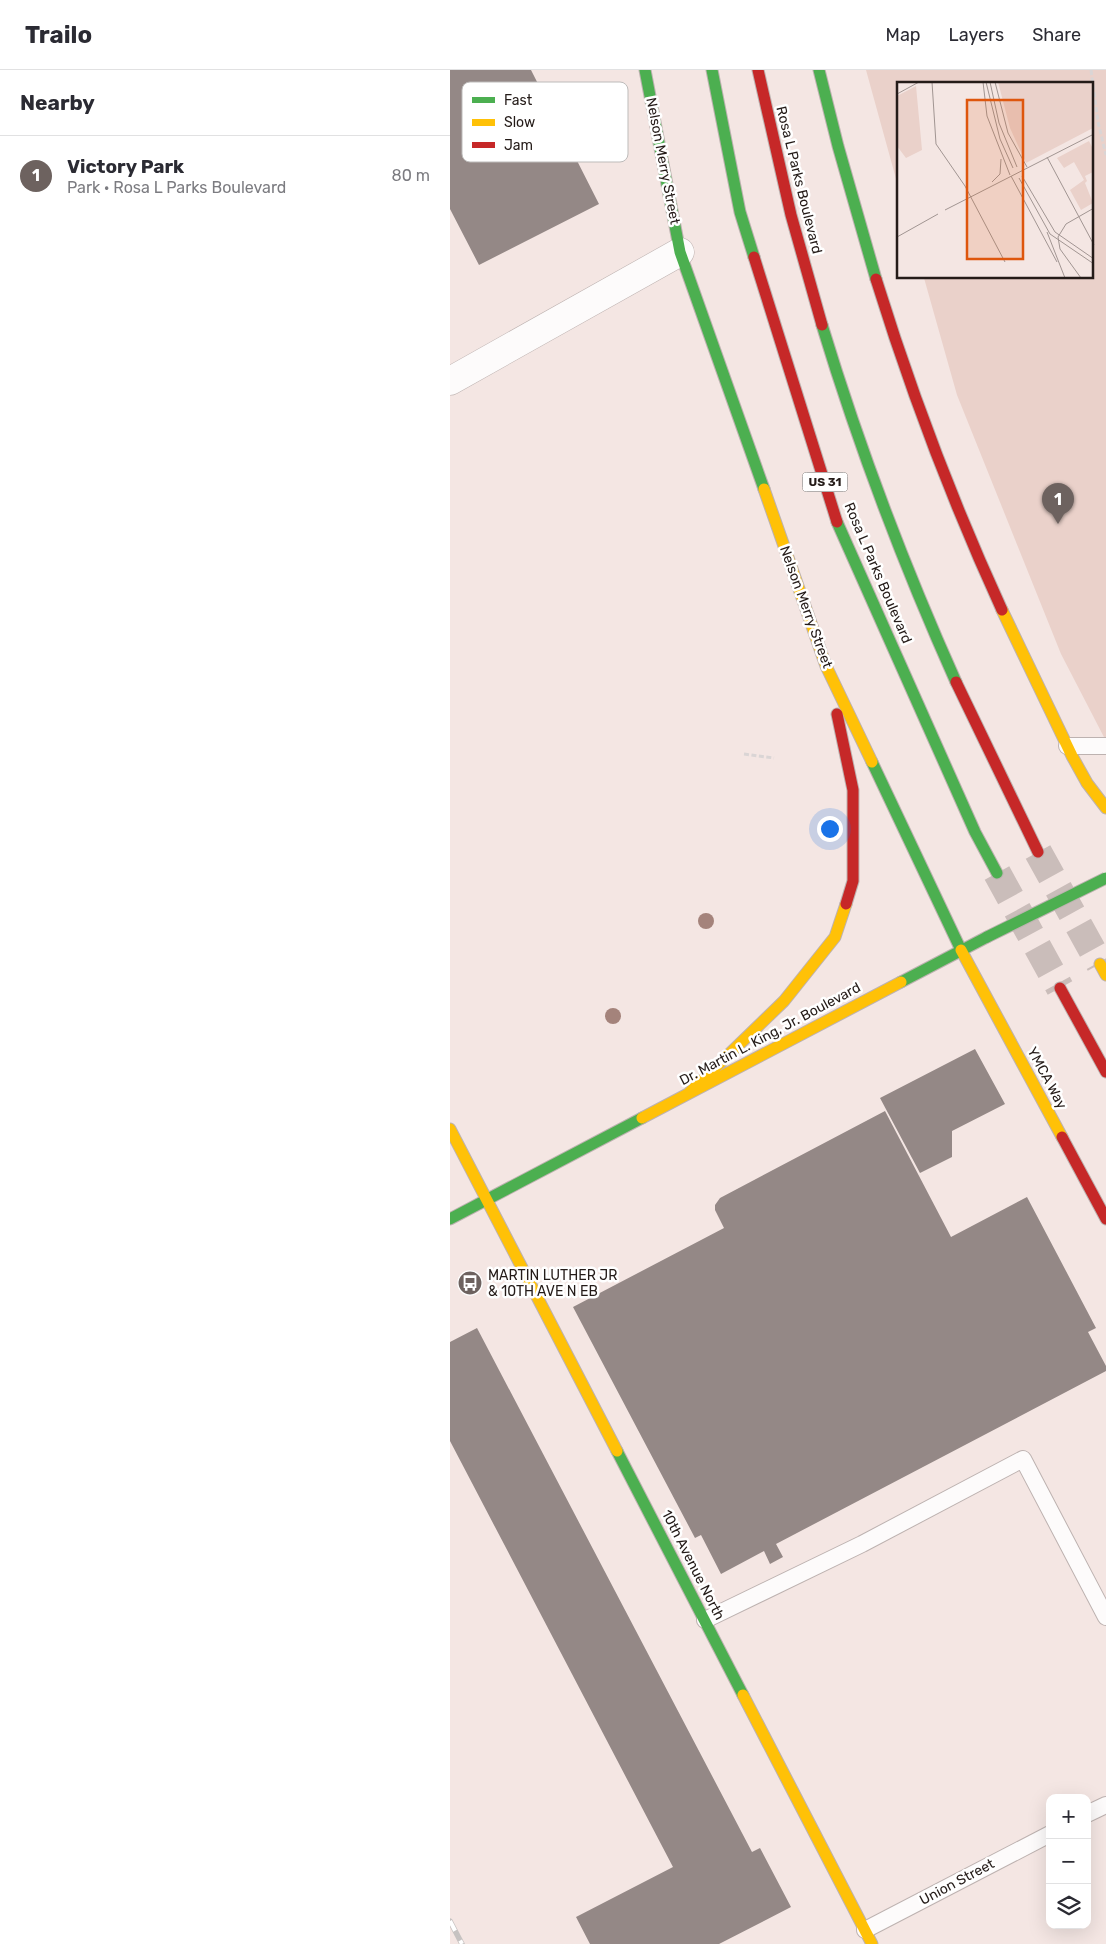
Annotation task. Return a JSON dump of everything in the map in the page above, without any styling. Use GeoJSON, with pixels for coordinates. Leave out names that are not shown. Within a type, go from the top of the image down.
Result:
{"type":"FeatureCollection","features":[{"type":"Feature","properties":{"kind":"main road","name":"Nelson Merry Street"},"geometry":{"type":"LineString","coordinates":[[645,70],[680,252],[826,666],[961,950]]}},
{"type":"Feature","properties":{"kind":"main road","name":"Rosa L Parks Boulevard"},"geometry":{"type":"LineString","coordinates":[[712,70],[740,212],[840,528],[975,832],[997,873]]}},
{"type":"Feature","properties":{"kind":"main road","name":"Rosa L Parks Boulevard"},"geometry":{"type":"LineString","coordinates":[[758,70],[802,255],[826,339],[896,539],[936,637],[1038,852]]}},
{"type":"Feature","properties":{"kind":"main road"},"geometry":{"type":"LineString","coordinates":[[820,70],[864,237],[885,306],[920,405],[978,556],[1021,652],[1067,746],[1087,785],[1106,808]]}},
{"type":"Feature","properties":{"kind":"main road"},"geometry":{"type":"LineString","coordinates":[[689,1093],[784,1001],[835,937],[838,928],[853,881],[853,790],[826,666]]}},
{"type":"Feature","properties":{"kind":"main road","name":"Dr. Martin L. King, Jr. Boulevard"},"geometry":{"type":"LineString","coordinates":[[450,1219],[961,950],[1106,878]]}},
{"type":"Feature","properties":{"kind":"main road","name":"YMCA Way"},"geometry":{"type":"LineString","coordinates":[[961,950],[1106,1220]]}},
{"type":"Feature","properties":{"kind":"main road"},"geometry":{"type":"LineString","coordinates":[[1100,964],[1106,975]]}},
{"type":"Feature","properties":{"kind":"main road"},"geometry":{"type":"LineString","coordinates":[[1060,988],[1106,1072]]}},
{"type":"Feature","properties":{"kind":"main road","name":"10th Avenue North"},"geometry":{"type":"LineString","coordinates":[[450,1129],[488,1199],[869,1937]]}},
{"type":"Feature","properties":{"kind":"street"},"geometry":{"type":"LineString","coordinates":[[450,380],[680,252]]}},
{"type":"Feature","properties":{"kind":"lane"},"geometry":{"type":"LineString","coordinates":[[1067,746],[1106,746]]}},
{"type":"Feature","properties":{"kind":"lane"},"geometry":{"type":"LineString","coordinates":[[705,1620],[862,1544],[1022,1460],[1106,1617]]}},
{"type":"Feature","properties":{"kind":"lane"},"geometry":{"type":"LineString","coordinates":[[1091,1812],[1106,1804]]}},
{"type":"Feature","properties":{"kind":"lane","name":"Union Street"},"geometry":{"type":"LineString","coordinates":[[869,1937],[1046,1836]]}},
{"type":"Feature","properties":{"kind":"path"},"geometry":{"type":"LineString","coordinates":[[1094,92],[1098,122],[1106,155]]}},
{"type":"Feature","properties":{"kind":"path"},"geometry":{"type":"LineString","coordinates":[[744,754],[774,758]]}},
{"type":"Feature","properties":{"kind":"shaded area"},"geometry":{"type":"Polygon","coordinates":[[[866,70],[1106,70],[1106,741],[1061,654],[957,395],[924,279],[1094,279],[1094,82],[897,82],[897,182],[866,70]]]}},
{"type":"Feature","properties":{"kind":"building"},"geometry":{"type":"Polygon","coordinates":[[[450,70],[531,70],[537,82],[462,82],[462,162],[578,162],[599,204],[479,265],[450,209],[450,70]]]}},
{"type":"Feature","properties":{"kind":"building"},"geometry":{"type":"Polygon","coordinates":[[[975,1049],[1005,1104],[952,1131],[952,1157],[920,1173],[880,1098],[975,1049]]]}},
{"type":"Feature","properties":{"kind":"building"},"geometry":{"type":"Polygon","coordinates":[[[885,1111],[951,1237],[1027,1197],[1096,1328],[1088,1332],[1106,1366],[1106,1371],[776,1544],[783,1557],[770,1564],[764,1551],[721,1574],[701,1535],[695,1538],[573,1307],[724,1228],[715,1210],[715,1205],[720,1198],[885,1111]]]}},
{"type":"Feature","properties":{"kind":"building"},"geometry":{"type":"Polygon","coordinates":[[[477,1328],[752,1852],[760,1848],[791,1907],[719,1944],[590,1944],[576,1917],[673,1867],[450,1441],[450,1342],[477,1328]]]}},
{"type":"Feature","properties":{"kind":"tunnel"},"geometry":{"type":"LineString","coordinates":[[1038,852],[1100,964]]}},
{"type":"Feature","properties":{"kind":"tunnel"},"geometry":{"type":"LineString","coordinates":[[997,873],[1060,988]]}},
{"type":"Feature","properties":{"kind":"railway"},"geometry":{"type":"LineString","coordinates":[[450,1921],[462,1944]]}},
{"type":"Feature","properties":{"kind":"traffic: fast"},"geometry":{"type":"LineString","coordinates":[[645,70],[680,252],[764,489]]}},
{"type":"Feature","properties":{"kind":"traffic: fast"},"geometry":{"type":"LineString","coordinates":[[712,70],[740,212],[754,257]]}},
{"type":"Feature","properties":{"kind":"traffic: fast"},"geometry":{"type":"LineString","coordinates":[[819,70],[838,146],[876,279]]}},
{"type":"Feature","properties":{"kind":"traffic: fast"},"geometry":{"type":"LineString","coordinates":[[822,325],[851,416],[883,506],[956,682]]}},
{"type":"Feature","properties":{"kind":"traffic: fast"},"geometry":{"type":"LineString","coordinates":[[837,522],[975,832],[997,873]]}},
{"type":"Feature","properties":{"kind":"traffic: fast"},"geometry":{"type":"LineString","coordinates":[[872,762],[961,950]]}},
{"type":"Feature","properties":{"kind":"traffic: fast"},"geometry":{"type":"LineString","coordinates":[[987,937],[1106,878]]}},
{"type":"Feature","properties":{"kind":"traffic: fast"},"geometry":{"type":"LineString","coordinates":[[901,982],[987,937]]}},
{"type":"Feature","properties":{"kind":"traffic: fast"},"geometry":{"type":"LineString","coordinates":[[450,1219],[642,1118]]}},
{"type":"Feature","properties":{"kind":"traffic: fast"},"geometry":{"type":"LineString","coordinates":[[617,1451],[743,1695]]}},
{"type":"Feature","properties":{"kind":"traffic: slow"},"geometry":{"type":"LineString","coordinates":[[764,489],[826,666],[872,762]]}},
{"type":"Feature","properties":{"kind":"traffic: slow"},"geometry":{"type":"LineString","coordinates":[[1002,610],[1072,756],[1087,783],[1106,808]]}},
{"type":"Feature","properties":{"kind":"traffic: slow"},"geometry":{"type":"LineString","coordinates":[[689,1093],[784,1001],[835,937],[846,904]]}},
{"type":"Feature","properties":{"kind":"traffic: slow"},"geometry":{"type":"LineString","coordinates":[[961,950],[1062,1137]]}},
{"type":"Feature","properties":{"kind":"traffic: slow"},"geometry":{"type":"LineString","coordinates":[[1100,964],[1106,975]]}},
{"type":"Feature","properties":{"kind":"traffic: slow"},"geometry":{"type":"LineString","coordinates":[[642,1118],[901,982]]}},
{"type":"Feature","properties":{"kind":"traffic: slow"},"geometry":{"type":"LineString","coordinates":[[450,1129],[617,1451]]}},
{"type":"Feature","properties":{"kind":"traffic: slow"},"geometry":{"type":"LineString","coordinates":[[743,1695],[872,1944]]}},
{"type":"Feature","properties":{"kind":"traffic: jam"},"geometry":{"type":"LineString","coordinates":[[758,70],[791,215],[822,325]]}},
{"type":"Feature","properties":{"kind":"traffic: jam"},"geometry":{"type":"LineString","coordinates":[[754,257],[837,522]]}},
{"type":"Feature","properties":{"kind":"traffic: jam"},"geometry":{"type":"LineString","coordinates":[[876,279],[934,447],[1002,610]]}},
{"type":"Feature","properties":{"kind":"traffic: jam"},"geometry":{"type":"LineString","coordinates":[[956,682],[1038,852]]}},
{"type":"Feature","properties":{"kind":"traffic: jam"},"geometry":{"type":"LineString","coordinates":[[837,714],[853,790],[853,881],[846,904]]}},
{"type":"Feature","properties":{"kind":"traffic: jam"},"geometry":{"type":"LineString","coordinates":[[1060,988],[1106,1072]]}},
{"type":"Feature","properties":{"kind":"traffic: jam"},"geometry":{"type":"LineString","coordinates":[[1062,1137],[1106,1219]]}},
{"type":"Feature","properties":{"kind":"place","name":"Victory Park"},"geometry":{"type":"Point","coordinates":[1058,524]}},
{"type":"Feature","properties":{"kind":"place","name":"MARTIN LUTHER JR & 10TH AVE N EB"},"geometry":{"type":"Point","coordinates":[470,1283]}}]}
